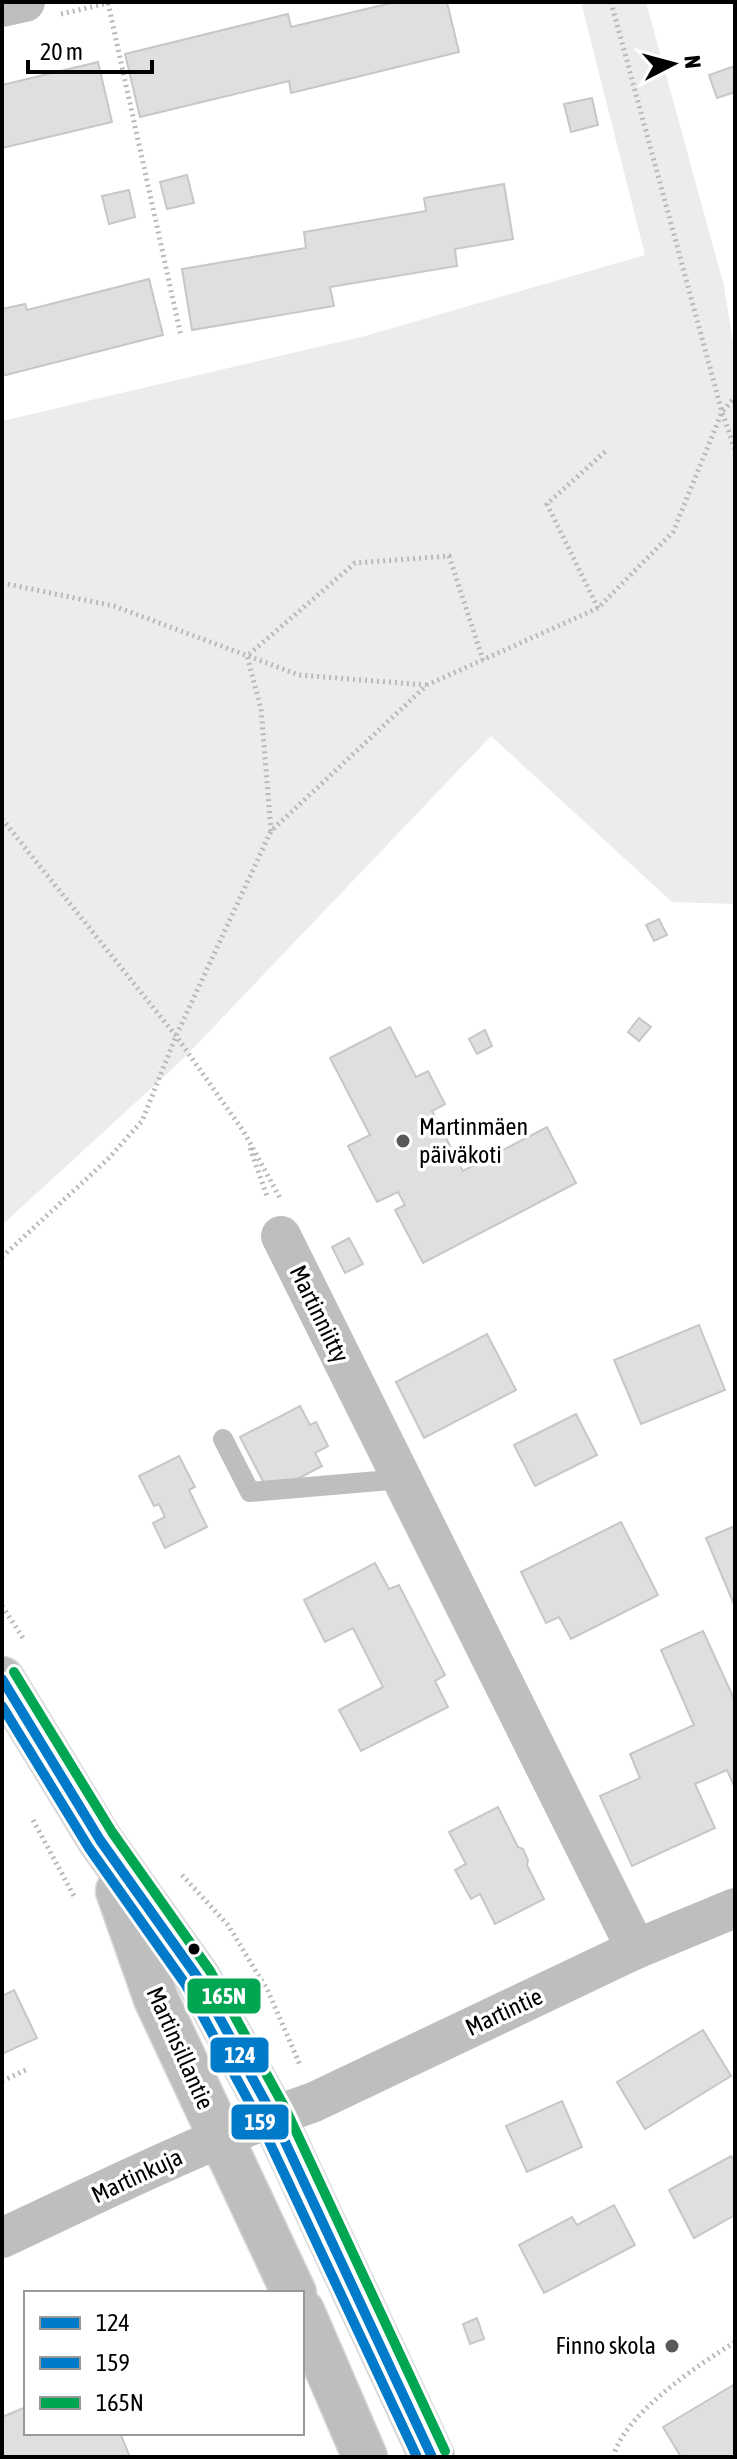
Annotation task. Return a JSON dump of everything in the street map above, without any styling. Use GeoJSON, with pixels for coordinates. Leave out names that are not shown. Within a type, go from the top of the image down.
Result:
{"type":"FeatureCollection","features":[{"type":"Feature","properties":{"kind":"main road","name":"Martinsillantie"},"geometry":{"type":"LineString","coordinates":[[2,1679],[100,1840],[198,1978],[273,2116],[432,2457]]}},
{"type":"Feature","properties":{"kind":"main road","name":"Martinsillantie"},"geometry":{"type":"LineString","coordinates":[[100,1840],[156,1999],[293,2291]]}},
{"type":"Feature","properties":{"kind":"main road"},"geometry":{"type":"LineString","coordinates":[[304,2316],[365,2457]]}},
{"type":"Feature","properties":{"kind":"street"},"geometry":{"type":"LineString","coordinates":[[2,7],[25,2]]}},
{"type":"Feature","properties":{"kind":"street","name":"Martinniitty"},"geometry":{"type":"LineString","coordinates":[[281,1236],[636,1949]]}},
{"type":"Feature","properties":{"kind":"street","name":"Martintie"},"geometry":{"type":"LineString","coordinates":[[273,2116],[314,2102],[636,1949],[735,1908]]}},
{"type":"Feature","properties":{"kind":"street","name":"Martinkuja"},"geometry":{"type":"LineString","coordinates":[[2,2238],[273,2116]]}},
{"type":"Feature","properties":{"kind":"lane"},"geometry":{"type":"LineString","coordinates":[[223,1439],[250,1492],[402,1479]]}},
{"type":"Feature","properties":{"kind":"path"},"geometry":{"type":"LineString","coordinates":[[611,2],[722,412],[735,449]]}},
{"type":"Feature","properties":{"kind":"path"},"geometry":{"type":"LineString","coordinates":[[108,3],[181,336]]}},
{"type":"Feature","properties":{"kind":"path"},"geometry":{"type":"LineString","coordinates":[[2,1257],[108,1159],[142,1121],[176,1036],[271,831],[427,685],[598,608],[673,532],[722,412],[735,397]]}},
{"type":"Feature","properties":{"kind":"path"},"geometry":{"type":"LineString","coordinates":[[598,608],[547,504],[607,450]]}},
{"type":"Feature","properties":{"kind":"path"},"geometry":{"type":"LineString","coordinates":[[247,656],[355,563],[449,556],[483,660]]}},
{"type":"Feature","properties":{"kind":"path"},"geometry":{"type":"LineString","coordinates":[[2,583],[114,606],[299,675],[427,685]]}},
{"type":"Feature","properties":{"kind":"path"},"geometry":{"type":"LineString","coordinates":[[247,656],[261,709],[271,831]]}},
{"type":"Feature","properties":{"kind":"path"},"geometry":{"type":"LineString","coordinates":[[2,819],[176,1036],[244,1132],[281,1236]]}},
{"type":"Feature","properties":{"kind":"path"},"geometry":{"type":"LineString","coordinates":[[2,2081],[28,2069]]}},
{"type":"Feature","properties":{"kind":"path"},"geometry":{"type":"LineString","coordinates":[[613,2457],[617,2443],[647,2405],[735,2342]]}},
{"type":"Feature","properties":{"kind":"shaded area"},"geometry":{"type":"Polygon","coordinates":[[[581,2],[646,2],[724,286],[735,355],[735,904],[672,902],[491,736],[183,1059],[2,1225],[2,421],[365,336],[645,255],[581,2]]]}},
{"type":"Feature","properties":{"kind":"building"},"geometry":{"type":"Polygon","coordinates":[[[395,2],[447,2],[459,52],[291,93],[289,81],[140,117],[125,54],[288,14],[291,27],[395,2]]]}},
{"type":"Feature","properties":{"kind":"building"},"geometry":{"type":"Polygon","coordinates":[[[98,62],[112,122],[2,148],[2,85],[98,62]]]}},
{"type":"Feature","properties":{"kind":"building"},"geometry":{"type":"Polygon","coordinates":[[[735,66],[735,92],[717,98],[709,75],[735,66]]]}},
{"type":"Feature","properties":{"kind":"building"},"geometry":{"type":"Polygon","coordinates":[[[592,98],[598,125],[571,132],[564,104],[592,98]]]}},
{"type":"Feature","properties":{"kind":"building"},"geometry":{"type":"Polygon","coordinates":[[[187,175],[194,203],[167,209],[160,182],[187,175]]]}},
{"type":"Feature","properties":{"kind":"building"},"geometry":{"type":"Polygon","coordinates":[[[504,184],[513,239],[455,249],[457,266],[330,287],[334,306],[192,330],[182,269],[306,248],[304,232],[426,211],[424,198],[504,184]]]}},
{"type":"Feature","properties":{"kind":"building"},"geometry":{"type":"Polygon","coordinates":[[[129,190],[135,217],[109,224],[102,196],[129,190]]]}},
{"type":"Feature","properties":{"kind":"building"},"geometry":{"type":"Polygon","coordinates":[[[149,279],[163,335],[2,376],[2,309],[25,304],[27,310],[149,279]]]}},
{"type":"Feature","properties":{"kind":"building"},"geometry":{"type":"Polygon","coordinates":[[[659,919],[667,935],[654,941],[646,925],[659,919]]]}},
{"type":"Feature","properties":{"kind":"building"},"geometry":{"type":"Polygon","coordinates":[[[639,1018],[651,1027],[639,1041],[628,1032],[639,1018]]]}},
{"type":"Feature","properties":{"kind":"building","name":"Martinmäen päiväkoti"},"geometry":{"type":"Polygon","coordinates":[[[390,1027],[416,1077],[428,1071],[445,1104],[432,1111],[463,1171],[547,1127],[576,1183],[423,1263],[395,1210],[405,1205],[398,1192],[377,1202],[348,1146],[370,1135],[330,1058],[390,1027]]]}},
{"type":"Feature","properties":{"kind":"building"},"geometry":{"type":"Polygon","coordinates":[[[485,1030],[492,1046],[477,1054],[469,1039],[485,1030]]]}},
{"type":"Feature","properties":{"kind":"building"},"geometry":{"type":"Polygon","coordinates":[[[349,1238],[363,1264],[345,1273],[332,1247],[349,1238]]]}},
{"type":"Feature","properties":{"kind":"building"},"geometry":{"type":"Polygon","coordinates":[[[699,1325],[725,1390],[641,1424],[614,1360],[699,1325]]]}},
{"type":"Feature","properties":{"kind":"building"},"geometry":{"type":"Polygon","coordinates":[[[487,1334],[516,1390],[424,1438],[396,1382],[487,1334]]]}},
{"type":"Feature","properties":{"kind":"building"},"geometry":{"type":"Polygon","coordinates":[[[300,1406],[310,1425],[316,1422],[328,1446],[315,1453],[322,1466],[286,1485],[267,1489],[240,1437],[300,1406]]]}},
{"type":"Feature","properties":{"kind":"building"},"geometry":{"type":"Polygon","coordinates":[[[576,1414],[597,1455],[535,1486],[514,1445],[576,1414]]]}},
{"type":"Feature","properties":{"kind":"building"},"geometry":{"type":"Polygon","coordinates":[[[179,1456],[195,1487],[189,1490],[207,1527],[165,1548],[153,1523],[165,1517],[159,1504],[154,1506],[139,1476],[179,1456]]]}},
{"type":"Feature","properties":{"kind":"building"},"geometry":{"type":"Polygon","coordinates":[[[621,1522],[658,1595],[571,1639],[559,1617],[546,1623],[521,1572],[621,1522]]]}},
{"type":"Feature","properties":{"kind":"building"},"geometry":{"type":"Polygon","coordinates":[[[735,1526],[735,1602],[733,1602],[706,1538],[735,1526]]]}},
{"type":"Feature","properties":{"kind":"building"},"geometry":{"type":"Polygon","coordinates":[[[375,1563],[389,1589],[399,1585],[445,1675],[435,1681],[448,1707],[361,1751],[339,1710],[383,1687],[353,1628],[325,1642],[304,1600],[375,1563]]]}},
{"type":"Feature","properties":{"kind":"building"},"geometry":{"type":"Polygon","coordinates":[[[703,1631],[735,1701],[735,1788],[727,1770],[695,1784],[715,1828],[632,1866],[600,1796],[640,1778],[630,1754],[694,1725],[661,1650],[703,1631]]]}},
{"type":"Feature","properties":{"kind":"building"},"geometry":{"type":"Polygon","coordinates":[[[498,1807],[518,1847],[523,1849],[527,1865],[544,1899],[495,1924],[480,1894],[471,1899],[455,1870],[466,1864],[449,1832],[498,1807]]]}},
{"type":"Feature","properties":{"kind":"building"},"geometry":{"type":"Polygon","coordinates":[[[14,1990],[37,2038],[2,2054],[2,1996],[14,1990]]]}},
{"type":"Feature","properties":{"kind":"building"},"geometry":{"type":"Polygon","coordinates":[[[703,2030],[731,2076],[645,2129],[617,2082],[703,2030]]]}},
{"type":"Feature","properties":{"kind":"building"},"geometry":{"type":"Polygon","coordinates":[[[562,2101],[582,2147],[527,2172],[506,2126],[562,2101]]]}},
{"type":"Feature","properties":{"kind":"building"},"geometry":{"type":"Polygon","coordinates":[[[731,2156],[735,2163],[735,2215],[694,2238],[669,2190],[731,2156]]]}},
{"type":"Feature","properties":{"kind":"building"},"geometry":{"type":"Polygon","coordinates":[[[614,2205],[635,2245],[544,2293],[519,2245],[572,2217],[577,2225],[614,2205]]]}},
{"type":"Feature","properties":{"kind":"building"},"geometry":{"type":"Polygon","coordinates":[[[477,2318],[484,2339],[470,2344],[463,2324],[477,2318]]]}},
{"type":"Feature","properties":{"kind":"building"},"geometry":{"type":"Polygon","coordinates":[[[735,2384],[735,2457],[681,2457],[663,2427],[735,2384]]]}},
{"type":"Feature","properties":{"kind":"building"},"geometry":{"type":"Polygon","coordinates":[[[24,2408],[24,2435],[121,2435],[130,2457],[2,2457],[2,2417],[24,2408]]]}},
{"type":"Feature","properties":{"kind":"transit line","name":"165N"},"geometry":{"type":"LineString","coordinates":[[14,1672],[112,1832],[210,1971],[286,2110],[445,2451]]}},
{"type":"Feature","properties":{"kind":"transit line","name":"124"},"geometry":{"type":"LineString","coordinates":[[2,1679],[100,1840],[198,1978],[273,2116],[432,2457]]}},
{"type":"Feature","properties":{"kind":"transit line","name":"159"},"geometry":{"type":"LineString","coordinates":[[2,1706],[89,1848],[186,1985],[260,2122],[417,2457]]}},
{"type":"Feature","properties":{"kind":"place","name":"Martinmäen päiväkoti"},"geometry":{"type":"Point","coordinates":[403,1141]}},
{"type":"Feature","properties":{"kind":"place","name":"Finno skola"},"geometry":{"type":"Point","coordinates":[672,2346]}}]}
